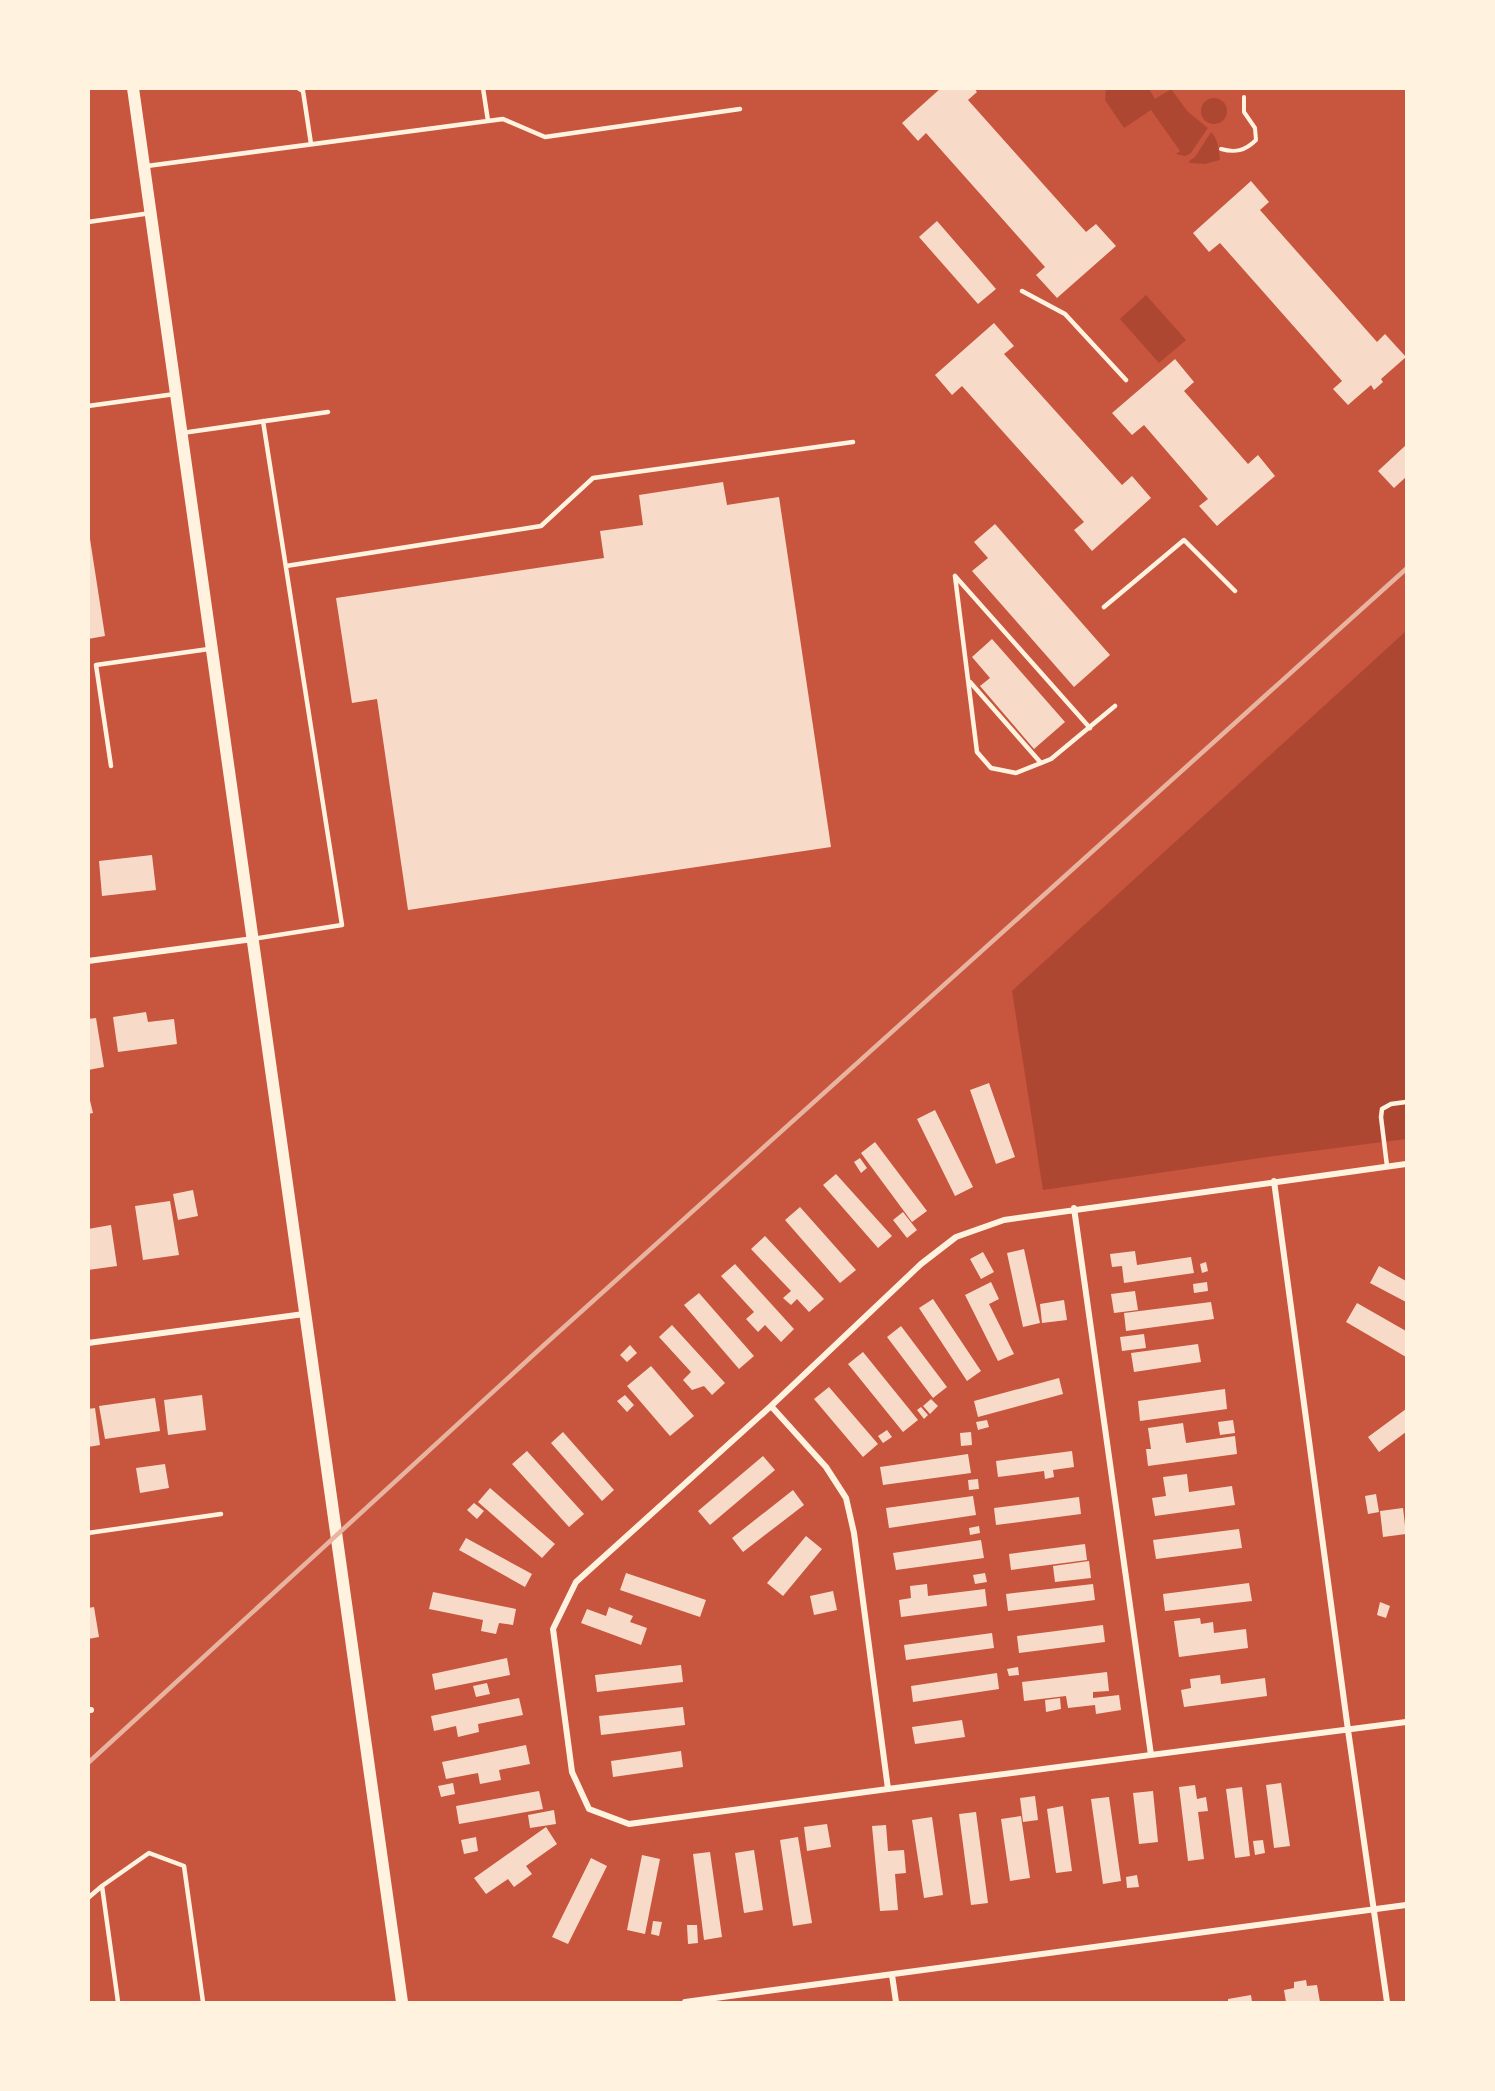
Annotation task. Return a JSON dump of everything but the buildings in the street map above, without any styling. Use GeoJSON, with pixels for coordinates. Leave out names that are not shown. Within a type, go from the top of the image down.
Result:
{"type":"FeatureCollection","features":[{"type":"Feature","properties":{"kind":"main road"},"geometry":{"type":"LineString","coordinates":[[133,88],[402,2002]]}},
{"type":"Feature","properties":{"kind":"street"},"geometry":{"type":"LineString","coordinates":[[88,961],[253,939]]}},
{"type":"Feature","properties":{"kind":"street"},"geometry":{"type":"LineString","coordinates":[[1407,1164],[1074,1208],[1004,1220],[957,1237],[921,1264],[771,1406],[576,1582],[553,1629],[572,1772],[589,1809],[628,1824],[1407,1722]]}},
{"type":"Feature","properties":{"kind":"street"},"geometry":{"type":"LineString","coordinates":[[1274,1181],[1387,2002]]}},
{"type":"Feature","properties":{"kind":"street"},"geometry":{"type":"LineString","coordinates":[[1074,1208],[1151,1755]]}},
{"type":"Feature","properties":{"kind":"street"},"geometry":{"type":"LineString","coordinates":[[88,1343],[304,1314]]}},
{"type":"Feature","properties":{"kind":"street"},"geometry":{"type":"LineString","coordinates":[[771,1406],[826,1467],[846,1498],[854,1533],[888,1789]]}},
{"type":"Feature","properties":{"kind":"street"},"geometry":{"type":"LineString","coordinates":[[686,2002],[1407,1905]]}},
{"type":"Feature","properties":{"kind":"street"},"geometry":{"type":"LineString","coordinates":[[892,1975],[896,2002]]}},
{"type":"Feature","properties":{"kind":"lane"},"geometry":{"type":"LineString","coordinates":[[298,88],[303,92],[311,144]]}},
{"type":"Feature","properties":{"kind":"lane"},"geometry":{"type":"LineString","coordinates":[[483,88],[488,121]]}},
{"type":"Feature","properties":{"kind":"lane"},"geometry":{"type":"LineString","coordinates":[[144,166],[504,119],[545,137],[740,109]]}},
{"type":"Feature","properties":{"kind":"lane"},"geometry":{"type":"LineString","coordinates":[[88,222],[151,213]]}},
{"type":"Feature","properties":{"kind":"lane"},"geometry":{"type":"LineString","coordinates":[[1022,291],[1065,314],[1126,380]]}},
{"type":"Feature","properties":{"kind":"lane"},"geometry":{"type":"LineString","coordinates":[[88,406],[176,394]]}},
{"type":"Feature","properties":{"kind":"lane"},"geometry":{"type":"LineString","coordinates":[[182,433],[328,412]]}},
{"type":"Feature","properties":{"kind":"lane"},"geometry":{"type":"LineString","coordinates":[[253,939],[342,925],[263,421]]}},
{"type":"Feature","properties":{"kind":"lane"},"geometry":{"type":"LineString","coordinates":[[286,566],[541,526],[593,478],[853,442]]}},
{"type":"Feature","properties":{"kind":"lane"},"geometry":{"type":"LineString","coordinates":[[1104,607],[1184,540],[1235,591]]}},
{"type":"Feature","properties":{"kind":"lane"},"geometry":{"type":"LineString","coordinates":[[1090,728],[955,576],[977,752],[991,768],[1016,773],[1051,759],[1090,728],[1115,706]]}},
{"type":"Feature","properties":{"kind":"lane"},"geometry":{"type":"LineString","coordinates":[[111,766],[96,664],[212,648]]}},
{"type":"Feature","properties":{"kind":"lane"},"geometry":{"type":"LineString","coordinates":[[970,682],[1041,763]]}},
{"type":"Feature","properties":{"kind":"lane"},"geometry":{"type":"LineString","coordinates":[[1388,1166],[1381,1117],[1382,1109],[1391,1104],[1407,1102]]}},
{"type":"Feature","properties":{"kind":"lane"},"geometry":{"type":"LineString","coordinates":[[88,1533],[221,1514]]}},
{"type":"Feature","properties":{"kind":"lane"},"geometry":{"type":"LineString","coordinates":[[88,1898],[149,1853],[184,1866],[203,2002]]}},
{"type":"Feature","properties":{"kind":"lane"},"geometry":{"type":"LineString","coordinates":[[102,1886],[118,2002]]}},
{"type":"Feature","properties":{"kind":"path"},"geometry":{"type":"LineString","coordinates":[[1221,149],[1238,151],[1256,140],[1255,128],[1244,112],[1244,97]]}},
{"type":"Feature","properties":{"kind":"shaded area"},"geometry":{"type":"Polygon","coordinates":[[[1106,89],[1149,89],[1155,99],[1171,89],[1188,112],[1208,128],[1190,154],[1185,156],[1176,154],[1180,151],[1151,110],[1124,128],[1105,100],[1106,89]]]}},
{"type":"Feature","properties":{"kind":"shaded area"},"geometry":{"type":"Polygon","coordinates":[[[1214,98],[1223,102],[1227,111],[1223,120],[1214,124],[1205,120],[1201,111],[1205,102],[1214,98]]]}},
{"type":"Feature","properties":{"kind":"shaded area"},"geometry":{"type":"Polygon","coordinates":[[[1211,132],[1217,141],[1220,160],[1205,164],[1190,163],[1189,161],[1195,157],[1211,132]]]}},
{"type":"Feature","properties":{"kind":"shaded area"},"geometry":{"type":"Polygon","coordinates":[[[1146,295],[1186,340],[1159,363],[1120,319],[1146,295]]]}},
{"type":"Feature","properties":{"kind":"shaded area"},"geometry":{"type":"Polygon","coordinates":[[[1406,631],[1406,1139],[1043,1190],[1012,991],[1406,631]]]}},
{"type":"Feature","properties":{"kind":"railway"},"geometry":{"type":"LineString","coordinates":[[88,1763],[543,1346],[1406,569]]}}]}
